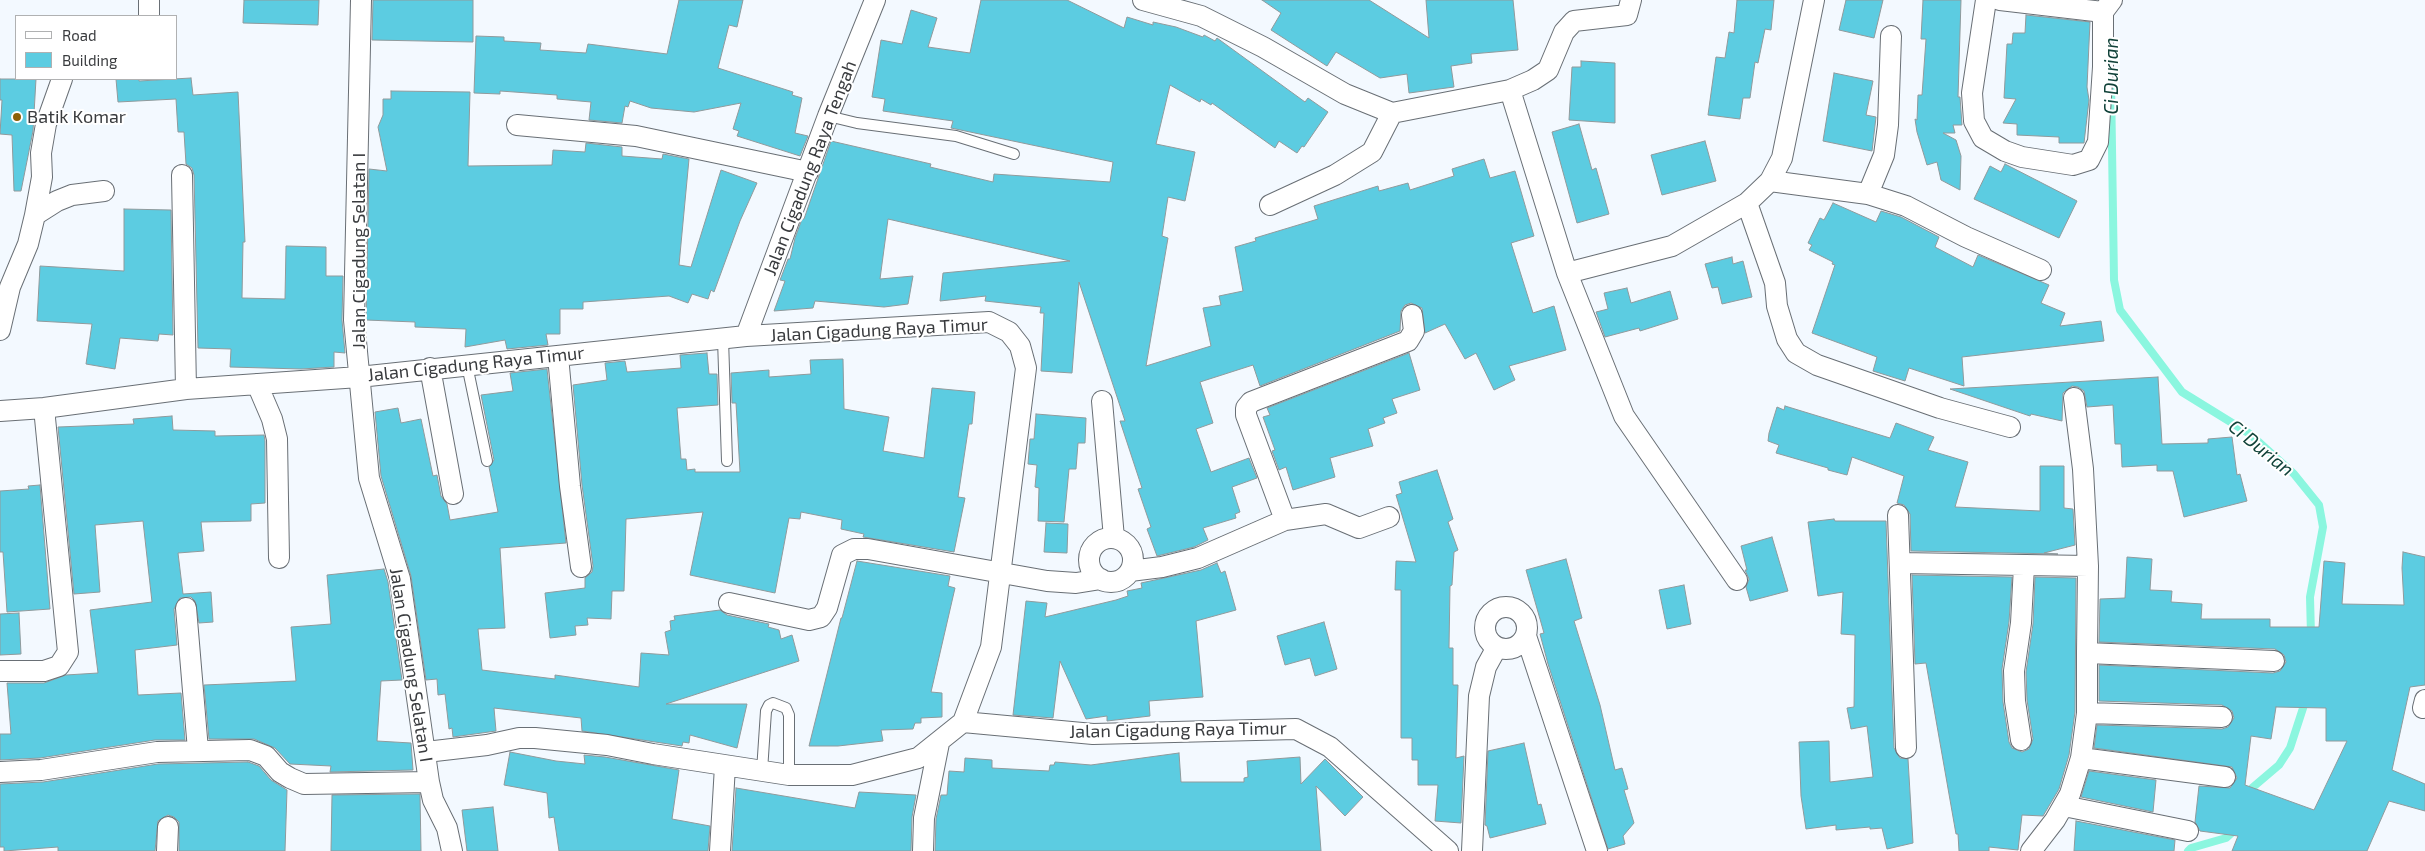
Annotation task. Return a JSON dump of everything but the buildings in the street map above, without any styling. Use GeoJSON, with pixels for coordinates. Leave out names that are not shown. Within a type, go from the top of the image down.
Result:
{"type":"FeatureCollection","features":[{"type":"Feature","properties":{"kind":"street"},"geometry":{"type":"LineString","coordinates":[[149,0],[149,15]]}},
{"type":"Feature","properties":{"kind":"street","name":"Jalan Cigadung Selatan I"},"geometry":{"type":"LineString","coordinates":[[361,0],[354,320],[359,376],[370,478],[400,579],[429,782],[433,800],[447,828],[452,851]]}},
{"type":"Feature","properties":{"kind":"street","name":"Jalan Cigadung Raya Tengah"},"geometry":{"type":"LineString","coordinates":[[746,336],[828,116],[875,0]]}},
{"type":"Feature","properties":{"kind":"street"},"geometry":{"type":"LineString","coordinates":[[1143,0],[1201,16],[1263,47],[1345,94],[1392,114],[1510,90],[1533,80],[1548,70],[1564,32],[1574,22],[1627,15],[1631,0]]}},
{"type":"Feature","properties":{"kind":"street"},"geometry":{"type":"LineString","coordinates":[[1567,273],[1672,246],[1747,203],[1770,181],[1782,158],[1814,0]]}},
{"type":"Feature","properties":{"kind":"street"},"geometry":{"type":"LineString","coordinates":[[1986,0],[1972,93],[1974,121],[1983,138],[2005,151],[2022,157],[2073,165],[2090,160],[2098,142],[2108,6],[2000,0]]}},
{"type":"Feature","properties":{"kind":"street"},"geometry":{"type":"LineString","coordinates":[[1868,194],[1884,155],[1888,125],[1891,36]]}},
{"type":"Feature","properties":{"kind":"street"},"geometry":{"type":"LineString","coordinates":[[0,330],[10,287],[28,244],[42,177],[41,153],[46,124],[62,80]]}},
{"type":"Feature","properties":{"kind":"street"},"geometry":{"type":"LineString","coordinates":[[1510,90],[1567,273],[1624,416],[1736,580]]}},
{"type":"Feature","properties":{"kind":"street"},"geometry":{"type":"LineString","coordinates":[[1270,205],[1335,174],[1372,152],[1392,114]]}},
{"type":"Feature","properties":{"kind":"street"},"geometry":{"type":"LineString","coordinates":[[517,125],[636,136],[808,172]]}},
{"type":"Feature","properties":{"kind":"street"},"geometry":{"type":"LineString","coordinates":[[182,176],[186,389]]}},
{"type":"Feature","properties":{"kind":"street"},"geometry":{"type":"LineString","coordinates":[[1770,181],[1868,194],[1906,206],[1966,237],[2041,270]]}},
{"type":"Feature","properties":{"kind":"street"},"geometry":{"type":"LineString","coordinates":[[35,215],[57,201],[72,195],[104,192]]}},
{"type":"Feature","properties":{"kind":"street"},"geometry":{"type":"LineString","coordinates":[[1747,203],[1776,283],[1777,306],[1787,339],[1796,353],[1817,365],[1940,408],[2010,427]]}},
{"type":"Feature","properties":{"kind":"street"},"geometry":{"type":"LineString","coordinates":[[1284,520],[1246,416],[1246,408],[1251,402],[1408,341],[1414,331],[1412,315]]}},
{"type":"Feature","properties":{"kind":"street","name":"Jalan Cigadung Raya Timur"},"geometry":{"type":"LineString","coordinates":[[0,411],[44,408],[186,389],[359,376],[746,336],[990,322],[1009,332],[1020,346],[1026,368],[991,647],[963,722],[1093,734],[1296,729],[1307,733],[1330,747],[1448,851]]}},
{"type":"Feature","properties":{"kind":"street"},"geometry":{"type":"LineString","coordinates":[[558,356],[570,486],[581,567]]}},
{"type":"Feature","properties":{"kind":"street"},"geometry":{"type":"LineString","coordinates":[[430,368],[453,494]]}},
{"type":"Feature","properties":{"kind":"street"},"geometry":{"type":"LineString","coordinates":[[257,384],[272,419],[277,439],[279,558]]}},
{"type":"Feature","properties":{"kind":"street"},"geometry":{"type":"LineString","coordinates":[[2031,851],[2064,806],[2070,794],[2081,758],[2087,713],[2088,566],[2083,469],[2074,398]]}},
{"type":"Feature","properties":{"kind":"street"},"geometry":{"type":"LineString","coordinates":[[1102,401],[1114,538]]}},
{"type":"Feature","properties":{"kind":"street"},"geometry":{"type":"LineString","coordinates":[[0,671],[44,671],[59,666],[68,652],[44,408]]}},
{"type":"Feature","properties":{"kind":"street"},"geometry":{"type":"LineString","coordinates":[[729,602],[809,620],[821,617],[827,608],[842,555],[854,549],[868,549],[1047,581],[1076,583],[1101,579],[1117,581],[1130,571],[1162,567],[1198,558],[1284,520],[1326,514],[1359,528],[1388,518]]}},
{"type":"Feature","properties":{"kind":"street"},"geometry":{"type":"LineString","coordinates":[[1898,515],[1906,748]]}},
{"type":"Feature","properties":{"kind":"street"},"geometry":{"type":"LineString","coordinates":[[1101,579],[1090,566],[1092,549],[1105,538],[1122,540],[1132,554],[1130,571]]}},
{"type":"Feature","properties":{"kind":"street"},"geometry":{"type":"LineString","coordinates":[[1900,563],[2088,566]]}},
{"type":"Feature","properties":{"kind":"street"},"geometry":{"type":"LineString","coordinates":[[2021,740],[2015,701],[2014,671],[2021,623],[2024,566]]}},
{"type":"Feature","properties":{"kind":"street"},"geometry":{"type":"LineString","coordinates":[[186,608],[198,750]]}},
{"type":"Feature","properties":{"kind":"street"},"geometry":{"type":"LineString","coordinates":[[1526,636],[1513,648],[1497,647],[1491,643],[1485,629],[1486,621],[1498,609],[1514,609],[1521,614],[1527,628],[1526,636],[1597,851]]}},
{"type":"Feature","properties":{"kind":"street"},"geometry":{"type":"LineString","coordinates":[[1472,851],[1479,696],[1486,666],[1497,647]]}},
{"type":"Feature","properties":{"kind":"street"},"geometry":{"type":"LineString","coordinates":[[2087,653],[2274,661]]}},
{"type":"Feature","properties":{"kind":"street"},"geometry":{"type":"LineString","coordinates":[[2087,713],[2222,717]]}},
{"type":"Feature","properties":{"kind":"street"},"geometry":{"type":"LineString","coordinates":[[426,752],[487,745],[519,738],[535,738],[607,745],[788,775],[852,775],[918,758],[963,722]]}},
{"type":"Feature","properties":{"kind":"street"},"geometry":{"type":"LineString","coordinates":[[923,851],[924,818],[939,743]]}},
{"type":"Feature","properties":{"kind":"street"},"geometry":{"type":"LineString","coordinates":[[0,772],[41,770],[157,752],[250,750],[266,756],[280,772],[304,784],[429,782]]}},
{"type":"Feature","properties":{"kind":"street"},"geometry":{"type":"LineString","coordinates":[[2081,758],[2225,777]]}},
{"type":"Feature","properties":{"kind":"street"},"geometry":{"type":"LineString","coordinates":[[720,851],[725,766]]}},
{"type":"Feature","properties":{"kind":"street"},"geometry":{"type":"LineString","coordinates":[[2064,806],[2188,831]]}},
{"type":"Feature","properties":{"kind":"street"},"geometry":{"type":"LineString","coordinates":[[167,851],[168,827]]}},
{"type":"Feature","properties":{"kind":"lane"},"geometry":{"type":"LineString","coordinates":[[828,116],[857,123],[956,136],[1014,154]]}},
{"type":"Feature","properties":{"kind":"lane"},"geometry":{"type":"LineString","coordinates":[[723,339],[727,461]]}},
{"type":"Feature","properties":{"kind":"lane"},"geometry":{"type":"LineString","coordinates":[[466,364],[486,461]]}},
{"type":"Feature","properties":{"kind":"lane"},"geometry":{"type":"LineString","coordinates":[[762,771],[766,711],[768,705],[773,703],[786,708],[789,715],[788,775]]}},
{"type":"Feature","properties":{"kind":"waterway","name":"Ci Durian"},"geometry":{"type":"LineString","coordinates":[[2111,81],[2114,280],[2120,310],[2182,392],[2250,434],[2294,474],[2319,505],[2323,527],[2310,597],[2311,635]]}},
{"type":"Feature","properties":{"kind":"waterway","name":"Ci Durian"},"geometry":{"type":"LineString","coordinates":[[2249,796],[2252,788],[2279,765],[2290,748],[2306,699]]}},
{"type":"Feature","properties":{"kind":"waterway","name":"Ci Durian"},"geometry":{"type":"LineString","coordinates":[[2188,851],[2191,848],[2226,838],[2236,829]]}},
{"type":"Feature","properties":{"kind":"place","name":"Batik Komar"},"geometry":{"type":"Point","coordinates":[17,117]}}]}
